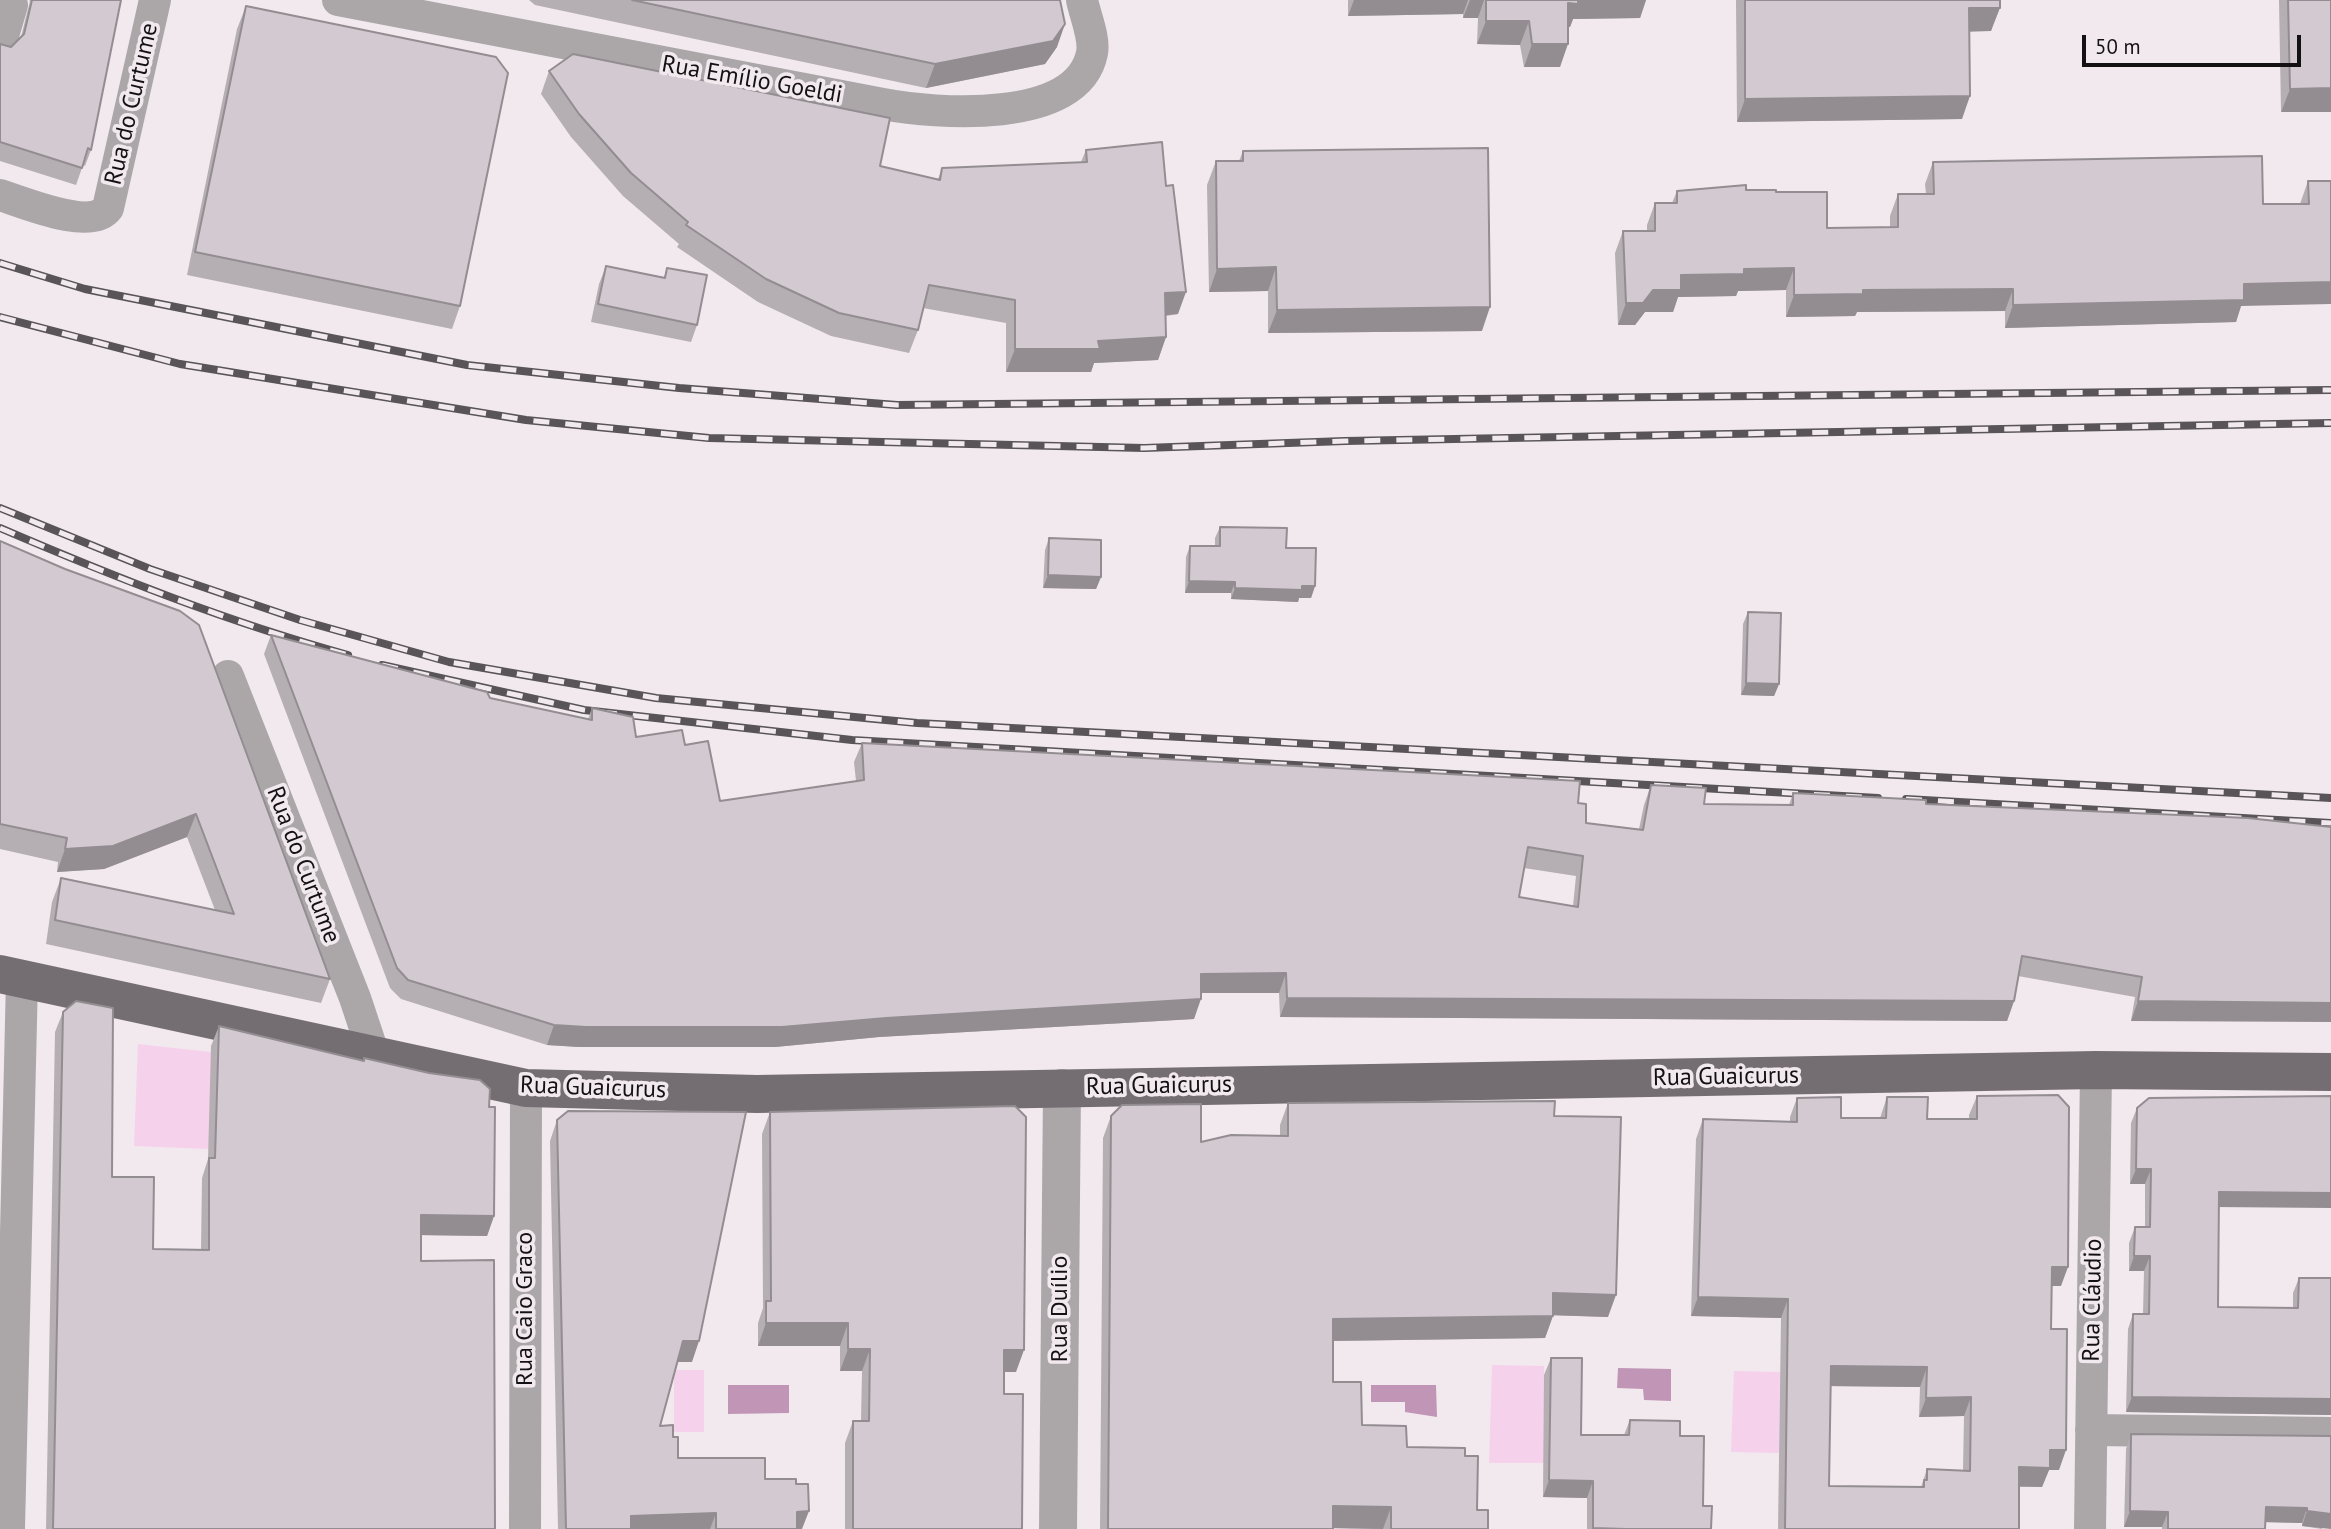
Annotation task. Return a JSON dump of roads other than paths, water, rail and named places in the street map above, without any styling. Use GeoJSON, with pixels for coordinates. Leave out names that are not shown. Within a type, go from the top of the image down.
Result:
{"type":"FeatureCollection","features":[{"type":"Feature","properties":{"kind":"main road","name":"Rua Guaicurus"},"geometry":{"type":"LineString","coordinates":[[11,976],[526,1088],[757,1094],[2096,1070],[2331,1072]]}},
{"type":"Feature","properties":{"kind":"street","name":"Rua do Curtume"},"geometry":{"type":"LineString","coordinates":[[0,195],[82,218],[103,215],[108,208],[155,0]]}},
{"type":"Feature","properties":{"kind":"street","name":"Rua Emílio Goeldi"},"geometry":{"type":"LineString","coordinates":[[338,0],[919,111],[953,113],[990,110],[1051,98],[1075,84],[1086,70],[1093,51],[1082,0]]}},
{"type":"Feature","properties":{"kind":"street"},"geometry":{"type":"LineString","coordinates":[[0,46],[12,5]]}},
{"type":"Feature","properties":{"kind":"street","name":"Rua do Curtume"},"geometry":{"type":"LineString","coordinates":[[228,676],[355,999],[374,1055]]}},
{"type":"Feature","properties":{"kind":"street"},"geometry":{"type":"LineString","coordinates":[[9,1529],[11,976]]}},
{"type":"Feature","properties":{"kind":"street","name":"Rua Cláudio"},"geometry":{"type":"LineString","coordinates":[[2090,1529],[2096,1070]]}},
{"type":"Feature","properties":{"kind":"street","name":"Rua Caio Graco"},"geometry":{"type":"LineString","coordinates":[[525,1529],[526,1088]]}},
{"type":"Feature","properties":{"kind":"street","name":"Rua Duílio"},"geometry":{"type":"LineString","coordinates":[[1058,1529],[1062,1088]]}},
{"type":"Feature","properties":{"kind":"street"},"geometry":{"type":"LineString","coordinates":[[2091,1430],[2331,1433]]}},
{"type":"Feature","properties":{"kind":"railway"},"geometry":{"type":"LineString","coordinates":[[0,263],[85,289],[467,365],[679,388],[897,405],[2331,390]]}},
{"type":"Feature","properties":{"kind":"railway"},"geometry":{"type":"LineString","coordinates":[[0,317],[180,364],[526,420],[709,438],[1144,448],[1345,441],[2331,423]]}},
{"type":"Feature","properties":{"kind":"railway"},"geometry":{"type":"LineString","coordinates":[[0,508],[150,569],[300,620],[449,662],[656,698],[917,723],[2331,798]]}},
{"type":"Feature","properties":{"kind":"railway"},"geometry":{"type":"LineString","coordinates":[[0,528],[172,597],[259,628],[348,655]]}},
{"type":"Feature","properties":{"kind":"railway"},"geometry":{"type":"LineString","coordinates":[[382,665],[584,710],[852,740],[1878,798]]}},
{"type":"Feature","properties":{"kind":"railway"},"geometry":{"type":"LineString","coordinates":[[1906,799],[2331,823]]}}]}
